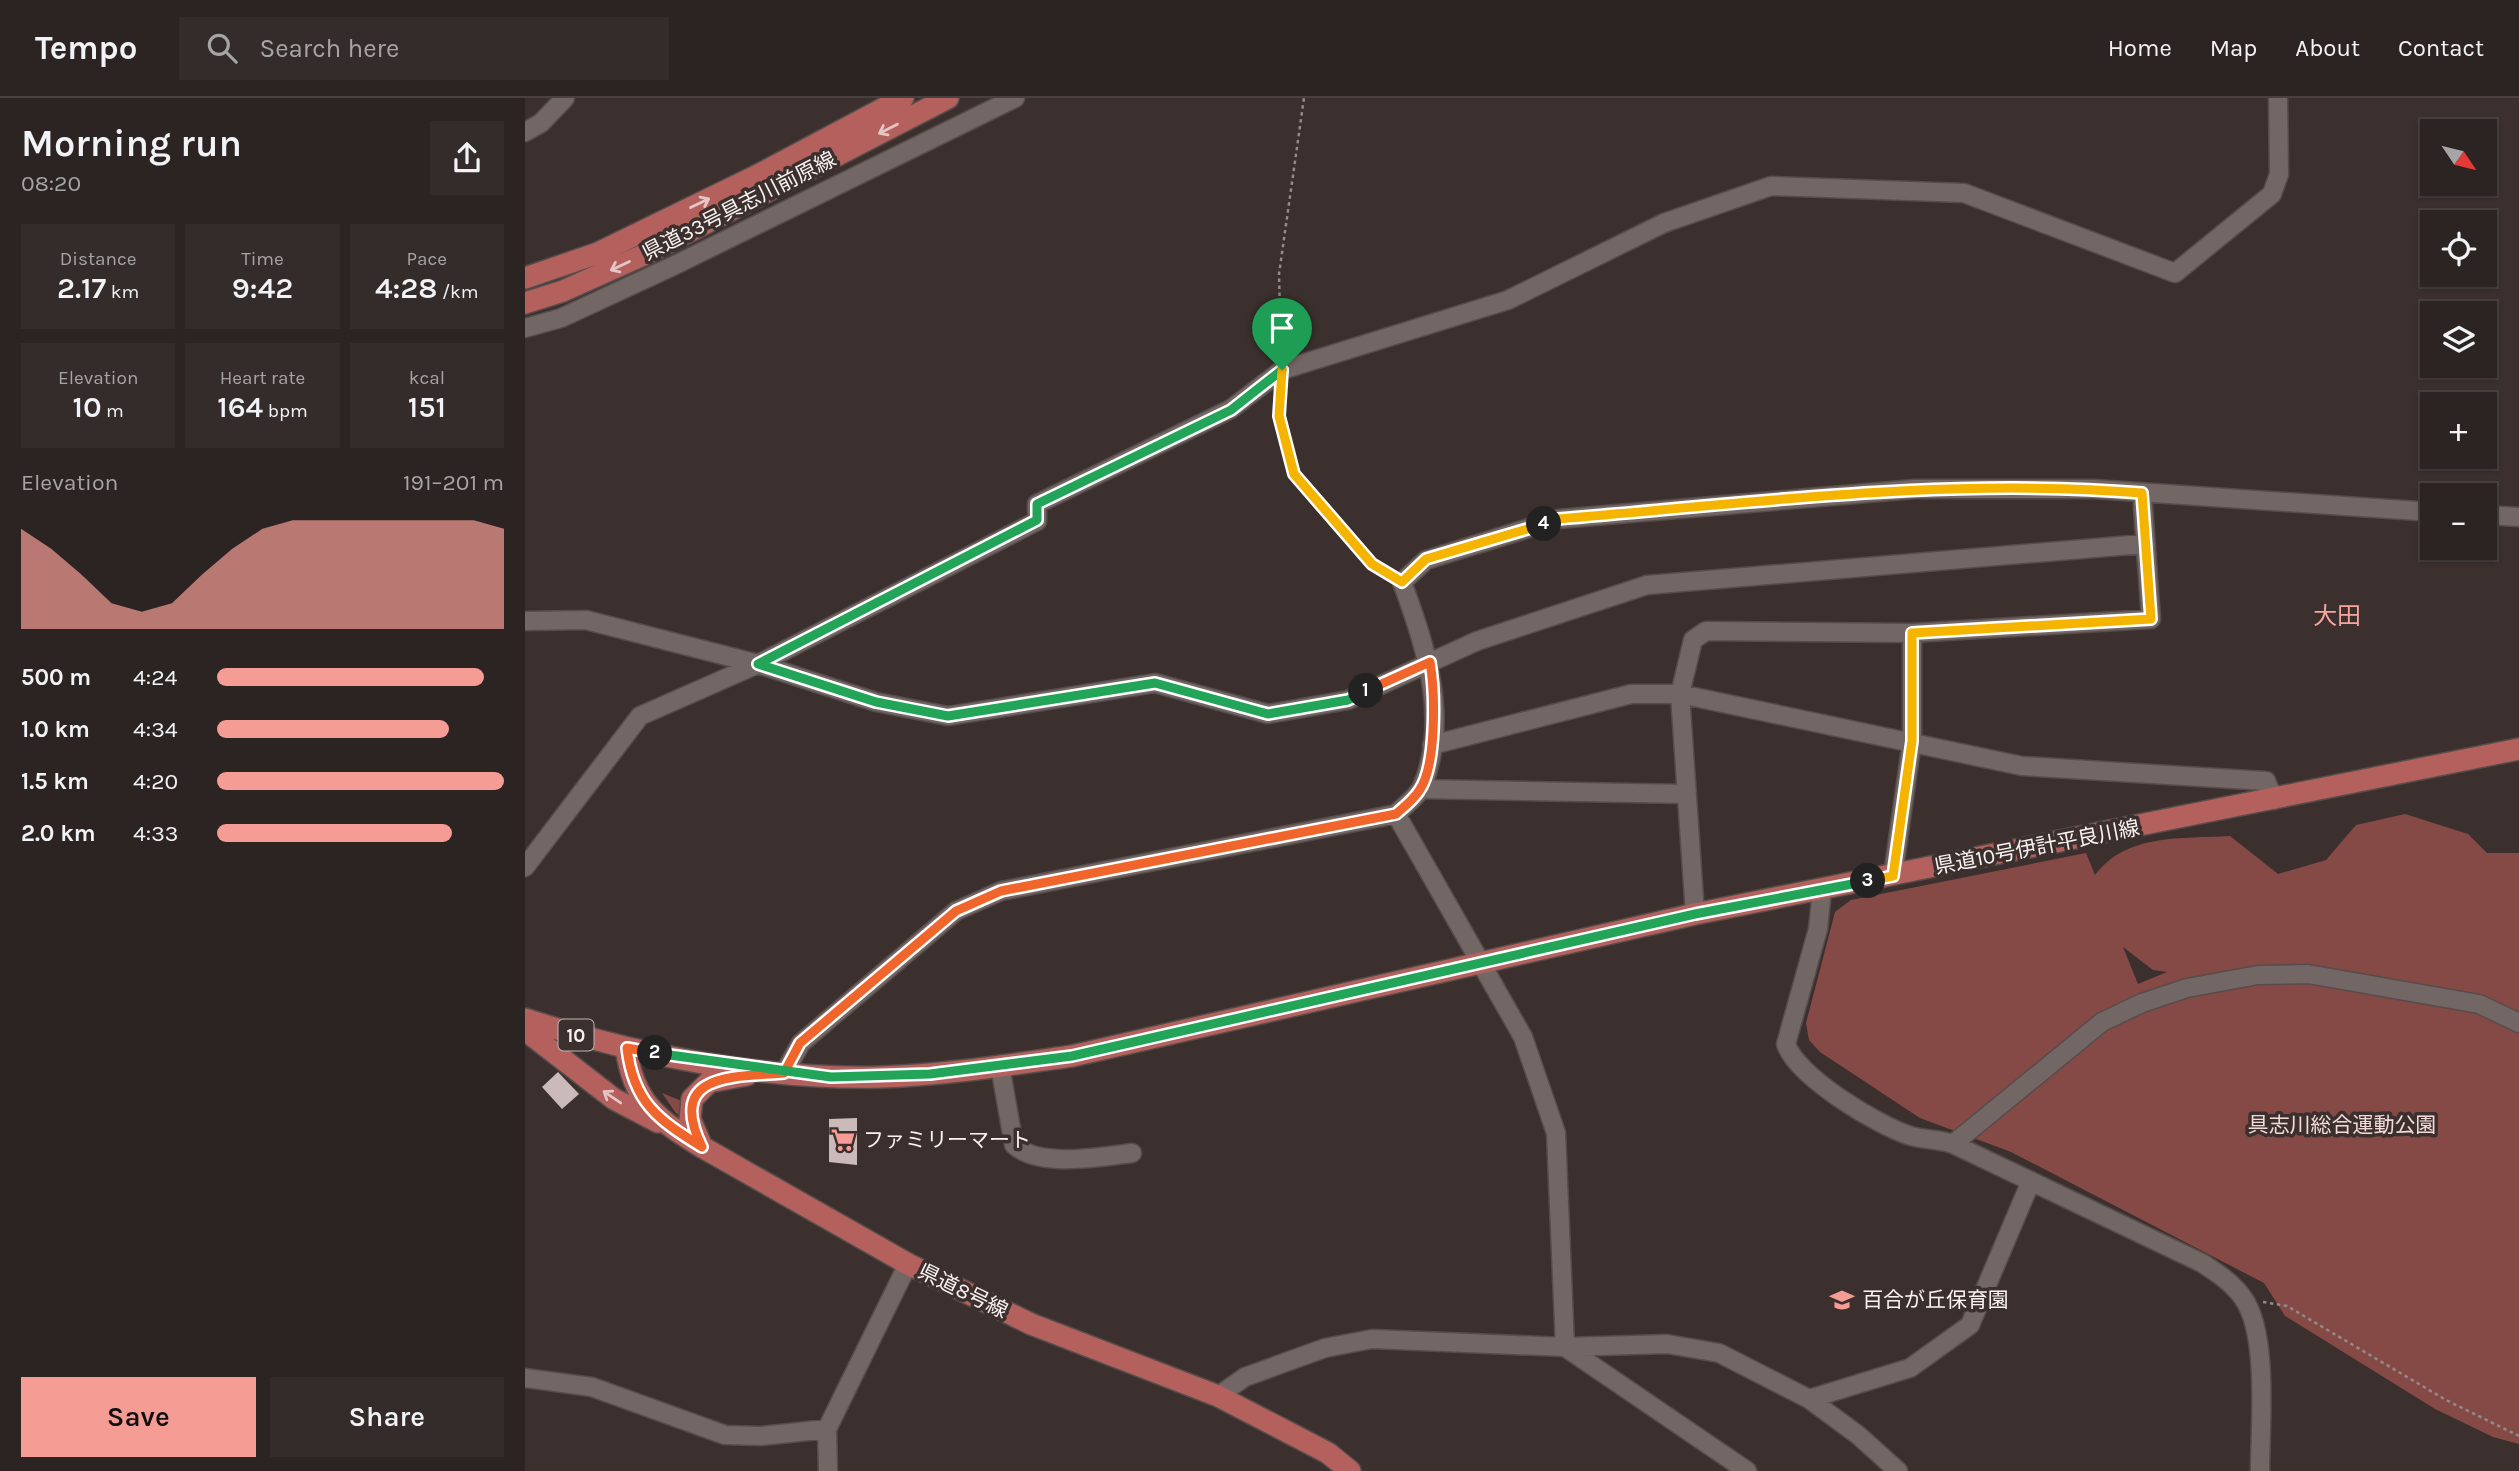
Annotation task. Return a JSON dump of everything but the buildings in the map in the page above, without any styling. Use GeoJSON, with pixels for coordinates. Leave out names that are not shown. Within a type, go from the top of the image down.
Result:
{"type":"FeatureCollection","features":[{"type":"Feature","properties":{"kind":"main road","name":"県道33号具志川前原線"},"geometry":{"type":"LineString","coordinates":[[525,278],[599,253],[758,175],[903,98]]}},
{"type":"Feature","properties":{"kind":"main road","name":"県道33号具志川前原線"},"geometry":{"type":"LineString","coordinates":[[525,303],[563,292],[648,253],[948,98]]}},
{"type":"Feature","properties":{"kind":"main road","name":"県道10号伊計平良川線"},"geometry":{"type":"LineString","coordinates":[[525,1019],[627,1048],[784,1073],[882,1077],[1000,1066],[1072,1056],[1695,914],[2519,749]]}},
{"type":"Feature","properties":{"kind":"main road"},"geometry":{"type":"LineString","coordinates":[[525,1030],[614,1099],[673,1129]]}},
{"type":"Feature","properties":{"kind":"main road","name":"県道8号線"},"geometry":{"type":"LineString","coordinates":[[627,1048],[633,1084],[655,1114],[702,1147],[908,1264],[1031,1324],[1218,1396],[1328,1453],[1350,1471]]}},
{"type":"Feature","properties":{"kind":"main road"},"geometry":{"type":"LineString","coordinates":[[702,1147],[690,1119],[692,1099],[698,1091],[722,1078],[784,1073]]}},
{"type":"Feature","properties":{"kind":"street"},"geometry":{"type":"LineString","coordinates":[[525,132],[541,122],[565,98]]}},
{"type":"Feature","properties":{"kind":"street"},"geometry":{"type":"LineString","coordinates":[[525,328],[561,318],[673,266],[1015,98]]}},
{"type":"Feature","properties":{"kind":"street"},"geometry":{"type":"LineString","coordinates":[[525,867],[640,716],[699,687],[758,664],[1037,520],[1037,504],[1231,410],[1282,370],[1508,300],[1664,223],[1770,186],[1964,193],[2175,273],[2272,194],[2279,174],[2277,98]]}},
{"type":"Feature","properties":{"kind":"street"},"geometry":{"type":"LineString","coordinates":[[784,1073],[800,1043],[956,911],[1001,891],[1396,814],[1421,789],[1432,745],[1433,681],[1430,662],[1402,582],[1426,559],[1558,519],[1915,489],[2094,489],[2420,511]]}},
{"type":"Feature","properties":{"kind":"street"},"geometry":{"type":"LineString","coordinates":[[1695,914],[1680,694],[1693,640],[1706,631],[1912,633],[2151,619],[2143,544],[2142,493]]}},
{"type":"Feature","properties":{"kind":"street"},"geometry":{"type":"LineString","coordinates":[[2497,516],[2519,517]]}},
{"type":"Feature","properties":{"kind":"street"},"geometry":{"type":"LineString","coordinates":[[525,621],[586,620],[758,664],[876,702],[948,716],[1155,683],[1268,714],[1348,700],[1477,641],[1647,585],[2143,544]]}},
{"type":"Feature","properties":{"kind":"street"},"geometry":{"type":"LineString","coordinates":[[1893,876],[1912,741],[1912,633]]}},
{"type":"Feature","properties":{"kind":"street"},"geometry":{"type":"LineString","coordinates":[[1432,745],[1631,694],[1680,694],[2022,766],[2266,781],[2274,800]]}},
{"type":"Feature","properties":{"kind":"street"},"geometry":{"type":"LineString","coordinates":[[1421,789],[1686,794]]}},
{"type":"Feature","properties":{"kind":"street"},"geometry":{"type":"LineString","coordinates":[[1396,814],[1523,1037],[1556,1133],[1565,1347]]}},
{"type":"Feature","properties":{"kind":"street"},"geometry":{"type":"LineString","coordinates":[[1822,890],[1818,929],[1786,1044],[1790,1055],[1804,1070],[1854,1107],[1909,1136],[1953,1144],[2202,1263],[2224,1278],[2243,1298],[2252,1316],[2259,1341],[2260,1471]]}},
{"type":"Feature","properties":{"kind":"street"},"geometry":{"type":"LineString","coordinates":[[1953,1144],[2102,1023],[2142,1003],[2187,988],[2258,975],[2308,974],[2479,1004],[2519,1023]]}},
{"type":"Feature","properties":{"kind":"street"},"geometry":{"type":"LineString","coordinates":[[1000,1066],[1014,1145],[1021,1151],[1073,1160],[1132,1153]]}},
{"type":"Feature","properties":{"kind":"street"},"geometry":{"type":"LineString","coordinates":[[1809,1399],[1910,1368],[1970,1325],[2031,1181]]}},
{"type":"Feature","properties":{"kind":"street"},"geometry":{"type":"LineString","coordinates":[[828,1471],[824,1443],[827,1429],[908,1264]]}},
{"type":"Feature","properties":{"kind":"street"},"geometry":{"type":"LineString","coordinates":[[1218,1396],[1256,1373],[1325,1348],[1372,1339],[1565,1347],[1667,1344],[1719,1353],[1809,1399],[1858,1435],[1898,1471]]}},
{"type":"Feature","properties":{"kind":"street"},"geometry":{"type":"LineString","coordinates":[[1565,1347],[1747,1471]]}},
{"type":"Feature","properties":{"kind":"street"},"geometry":{"type":"LineString","coordinates":[[525,1378],[592,1387],[725,1435],[761,1436],[827,1429]]}},
{"type":"Feature","properties":{"kind":"path"},"geometry":{"type":"LineString","coordinates":[[1304,98],[1279,274],[1282,370],[1279,416],[1294,474],[1372,564],[1402,582]]}},
{"type":"Feature","properties":{"kind":"path"},"geometry":{"type":"LineString","coordinates":[[2243,1298],[2287,1306],[2446,1400],[2519,1436]]}},
{"type":"Feature","properties":{"kind":"green space","name":"具志川総合運動公園"},"geometry":{"type":"Polygon","coordinates":[[[2405,814],[2468,834],[2487,853],[2519,853],[2519,1444],[2493,1437],[2435,1409],[2285,1316],[2264,1283],[2011,1152],[1920,1118],[1820,1052],[1809,1040],[1806,1023],[1835,912],[1851,900],[2086,853],[2095,875],[2108,861],[2139,845],[2193,837],[2230,836],[2278,874],[2326,860],[2356,825],[2405,814]],[[2123,947],[2138,984],[2167,972],[2153,970],[2123,947]]]}},
{"type":"Feature","properties":{"kind":"green space"},"geometry":{"type":"Polygon","coordinates":[[[662,1093],[687,1103],[685,1120],[675,1112],[662,1093]]]}},
{"type":"Feature","properties":{"kind":"place","name":"ファミリーマート"},"geometry":{"type":"Point","coordinates":[843,1140]}},
{"type":"Feature","properties":{"kind":"place","name":"百合が丘保育園"},"geometry":{"type":"Point","coordinates":[1842,1300]}},
{"type":"Feature","properties":{"kind":"district","name":"大田"},"geometry":{"type":"Point","coordinates":[2337,616]}},
{"type":"Feature","properties":{"kind":"route"},"geometry":{"type":"LineString","coordinates":[[1282,370],[1231,410],[1037,504],[1037,520],[758,664],[876,702],[948,716],[1155,683],[1268,714],[1348,700],[1430,662],[1433,681],[1432,745],[1421,789],[1396,814],[1001,891],[956,911],[800,1043],[784,1073],[722,1078],[709,1082],[698,1091],[692,1099],[690,1119],[702,1147],[673,1129],[655,1114],[633,1084],[627,1048],[784,1073],[831,1077],[882,1077],[979,1069],[1072,1056],[1695,914],[1893,876],[1912,741],[1912,633],[2151,619],[2143,544],[2142,493],[2094,489],[1915,489],[1558,519],[1426,559],[1402,582],[1372,564],[1294,474],[1279,416],[1282,370]]}}]}
